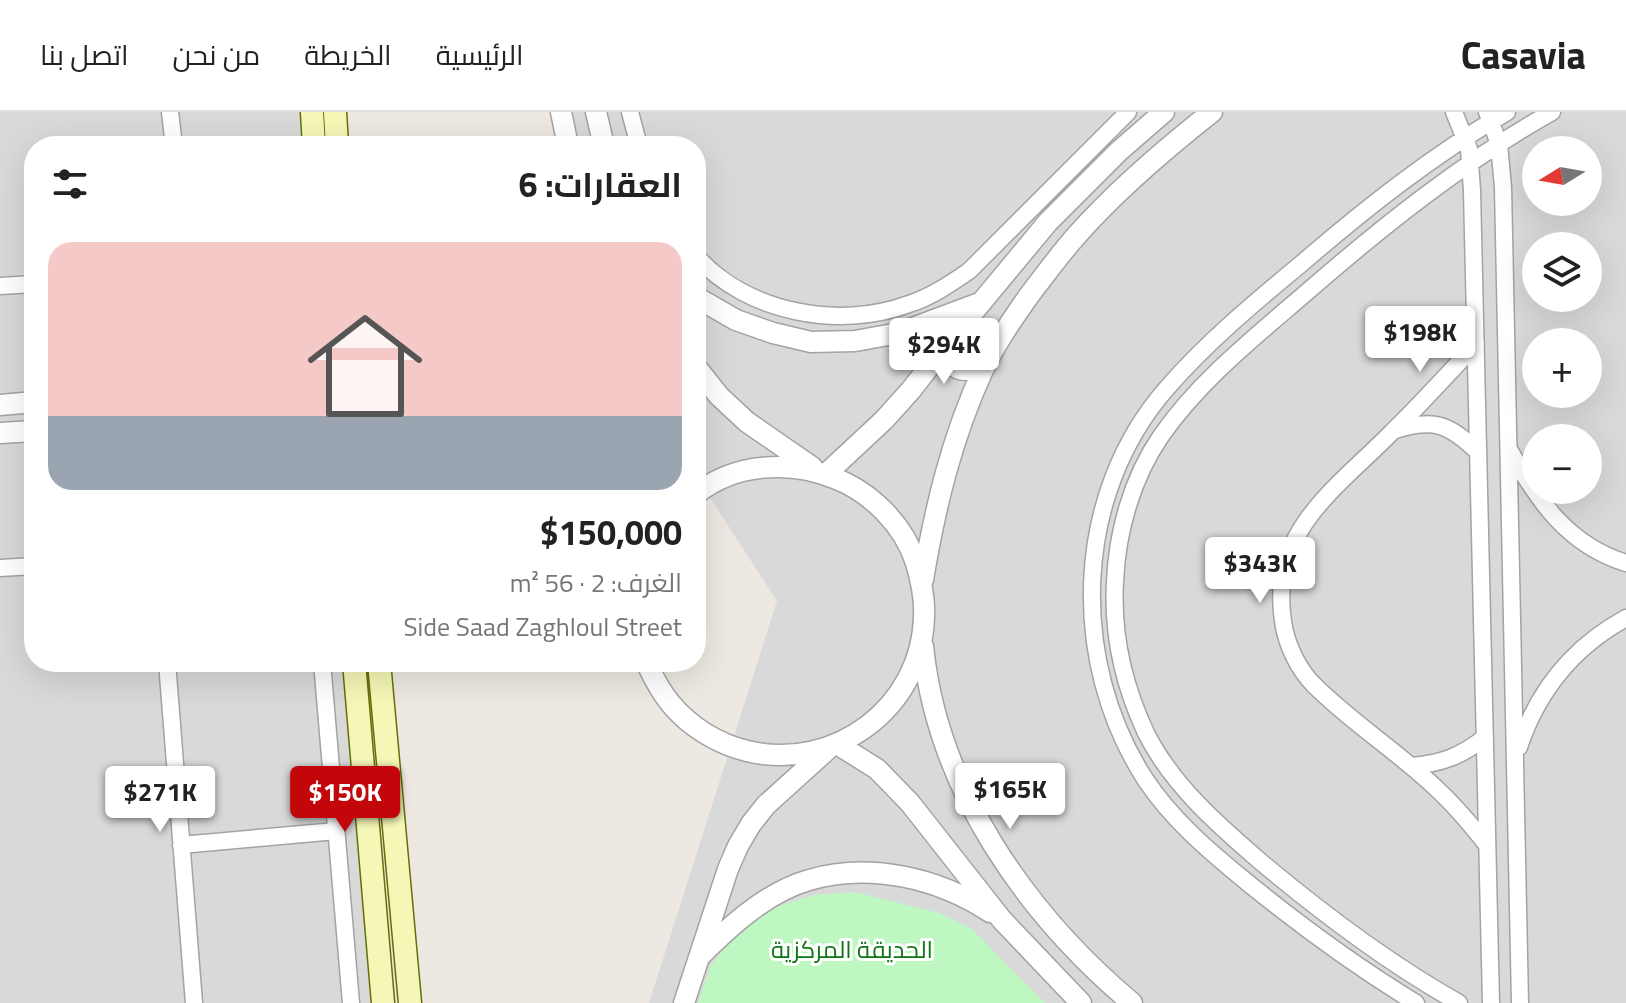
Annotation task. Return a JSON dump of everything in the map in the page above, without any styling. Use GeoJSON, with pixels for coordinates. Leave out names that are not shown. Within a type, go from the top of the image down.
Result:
{"type":"FeatureCollection","features":[{"type":"Feature","properties":{"kind":"main road"},"geometry":{"type":"LineString","coordinates":[[315,136],[317,113]]}},
{"type":"Feature","properties":{"kind":"main road"},"geometry":{"type":"LineString","coordinates":[[317,113],[331,136]]}},
{"type":"Feature","properties":{"kind":"main road"},"geometry":{"type":"LineString","coordinates":[[355,672],[383,1003]]}},
{"type":"Feature","properties":{"kind":"main road"},"geometry":{"type":"LineString","coordinates":[[380,672],[410,1003]]}},
{"type":"Feature","properties":{"kind":"main road"},"geometry":{"type":"LineString","coordinates":[[364,787],[389,785]]}},
{"type":"Feature","properties":{"kind":"street"},"geometry":{"type":"LineString","coordinates":[[170,112],[173,136]]}},
{"type":"Feature","properties":{"kind":"street"},"geometry":{"type":"LineString","coordinates":[[561,112],[566,136]]}},
{"type":"Feature","properties":{"kind":"street"},"geometry":{"type":"LineString","coordinates":[[596,112],[602,136]]}},
{"type":"Feature","properties":{"kind":"street"},"geometry":{"type":"LineString","coordinates":[[630,112],[636,136]]}},
{"type":"Feature","properties":{"kind":"street"},"geometry":{"type":"LineString","coordinates":[[706,266],[734,287],[770,304],[807,314],[842,316],[876,313],[909,304],[941,290],[969,271],[1128,112]]}},
{"type":"Feature","properties":{"kind":"street"},"geometry":{"type":"LineString","coordinates":[[822,473],[884,420],[1048,222],[1119,151],[1164,112]]}},
{"type":"Feature","properties":{"kind":"street"},"geometry":{"type":"LineString","coordinates":[[922,584],[942,482],[958,432],[984,368],[1017,314],[1077,235],[1150,164],[1212,112]]}},
{"type":"Feature","properties":{"kind":"street"},"geometry":{"type":"LineString","coordinates":[[1454,112],[1471,161],[1491,1003]]}},
{"type":"Feature","properties":{"kind":"street"},"geometry":{"type":"LineString","coordinates":[[1459,1003],[1368,946],[1292,888],[1218,824],[1191,797],[1166,765],[1147,734],[1129,691],[1118,648],[1114,605],[1116,561],[1124,518],[1139,477],[1159,439],[1185,404],[1374,234],[1471,161],[1552,112]]}},
{"type":"Feature","properties":{"kind":"street"},"geometry":{"type":"LineString","coordinates":[[1416,1003],[1276,906],[1169,811],[1126,746],[1107,702],[1096,656],[1091,608],[1093,561],[1101,514],[1117,470],[1138,428],[1166,389],[1198,355],[1361,213],[1495,115],[1503,187],[1520,1003]]}},
{"type":"Feature","properties":{"kind":"street"},"geometry":{"type":"LineString","coordinates":[[0,286],[24,285]]}},
{"type":"Feature","properties":{"kind":"street"},"geometry":{"type":"LineString","coordinates":[[706,303],[736,320],[811,342],[855,341],[899,333],[982,302]]}},
{"type":"Feature","properties":{"kind":"street"},"geometry":{"type":"LineString","coordinates":[[1476,344],[1305,520],[1290,545],[1282,573],[1280,602],[1284,631],[1295,658],[1311,682],[1439,790],[1487,845]]}},
{"type":"Feature","properties":{"kind":"street"},"geometry":{"type":"LineString","coordinates":[[946,345],[946,354],[957,368],[965,371],[984,368]]}},
{"type":"Feature","properties":{"kind":"street"},"geometry":{"type":"LineString","coordinates":[[1198,355],[1216,373]]}},
{"type":"Feature","properties":{"kind":"street"},"geometry":{"type":"LineString","coordinates":[[706,380],[747,422],[822,473]]}},
{"type":"Feature","properties":{"kind":"street"},"geometry":{"type":"LineString","coordinates":[[0,405],[24,403]]}},
{"type":"Feature","properties":{"kind":"street"},"geometry":{"type":"LineString","coordinates":[[1394,431],[1416,424],[1433,424],[1450,429],[1478,452]]}},
{"type":"Feature","properties":{"kind":"street"},"geometry":{"type":"LineString","coordinates":[[0,433],[24,432]]}},
{"type":"Feature","properties":{"kind":"street"},"geometry":{"type":"LineString","coordinates":[[1508,448],[1536,496],[1553,516],[1595,549],[1626,563]]}},
{"type":"Feature","properties":{"kind":"street"},"geometry":{"type":"LineString","coordinates":[[684,1003],[728,869],[751,824],[766,805],[834,745],[867,726],[892,702],[906,683],[916,661],[924,616],[922,584],[913,553],[896,525],[875,502],[848,483],[822,473],[780,466],[752,469],[706,488]]}},
{"type":"Feature","properties":{"kind":"street"},"geometry":{"type":"LineString","coordinates":[[1480,531],[1510,531]]}},
{"type":"Feature","properties":{"kind":"street"},"geometry":{"type":"LineString","coordinates":[[0,568],[24,567]]}},
{"type":"Feature","properties":{"kind":"street"},"geometry":{"type":"LineString","coordinates":[[1515,760],[1533,710],[1562,667],[1591,640],[1626,618]]}},
{"type":"Feature","properties":{"kind":"street"},"geometry":{"type":"LineString","coordinates":[[922,639],[937,720],[952,765],[972,808],[996,849],[1053,925],[1132,1003]]}},
{"type":"Feature","properties":{"kind":"street"},"geometry":{"type":"LineString","coordinates":[[168,672],[194,1003]]}},
{"type":"Feature","properties":{"kind":"street"},"geometry":{"type":"LineString","coordinates":[[323,672],[351,1003]]}},
{"type":"Feature","properties":{"kind":"street"},"geometry":{"type":"LineString","coordinates":[[651,672],[672,705],[690,723],[712,738],[735,748],[786,756],[834,745],[877,769],[930,828],[1002,920],[1081,1003]]}},
{"type":"Feature","properties":{"kind":"street"},"geometry":{"type":"LineString","coordinates":[[1126,746],[1147,734]]}},
{"type":"Feature","properties":{"kind":"street"},"geometry":{"type":"LineString","coordinates":[[1411,766],[1443,762],[1458,756],[1485,737]]}},
{"type":"Feature","properties":{"kind":"street"},"geometry":{"type":"LineString","coordinates":[[181,845],[336,831]]}},
{"type":"Feature","properties":{"kind":"street"},"geometry":{"type":"LineString","coordinates":[[700,956],[749,911],[776,895],[808,880],[841,874],[876,873],[920,880],[974,901],[1002,920]]}},
{"type":"Feature","properties":{"kind":"shaded area"},"geometry":{"type":"Polygon","coordinates":[[[0,112],[313,112],[314,136],[24,136],[24,672],[358,672],[383,1003],[0,1003],[0,112]]]}},
{"type":"Feature","properties":{"kind":"shaded area"},"geometry":{"type":"Polygon","coordinates":[[[570,112],[1626,112],[1626,1003],[649,1003],[777,601],[706,491],[706,136],[576,136],[570,112]]]}},
{"type":"Feature","properties":{"kind":"green space","name":"الحديقة المركزية"},"geometry":{"type":"Polygon","coordinates":[[[855,892],[939,913],[972,929],[1045,1003],[698,1003],[711,965],[738,932],[773,908],[813,895],[855,892]]]}}]}
